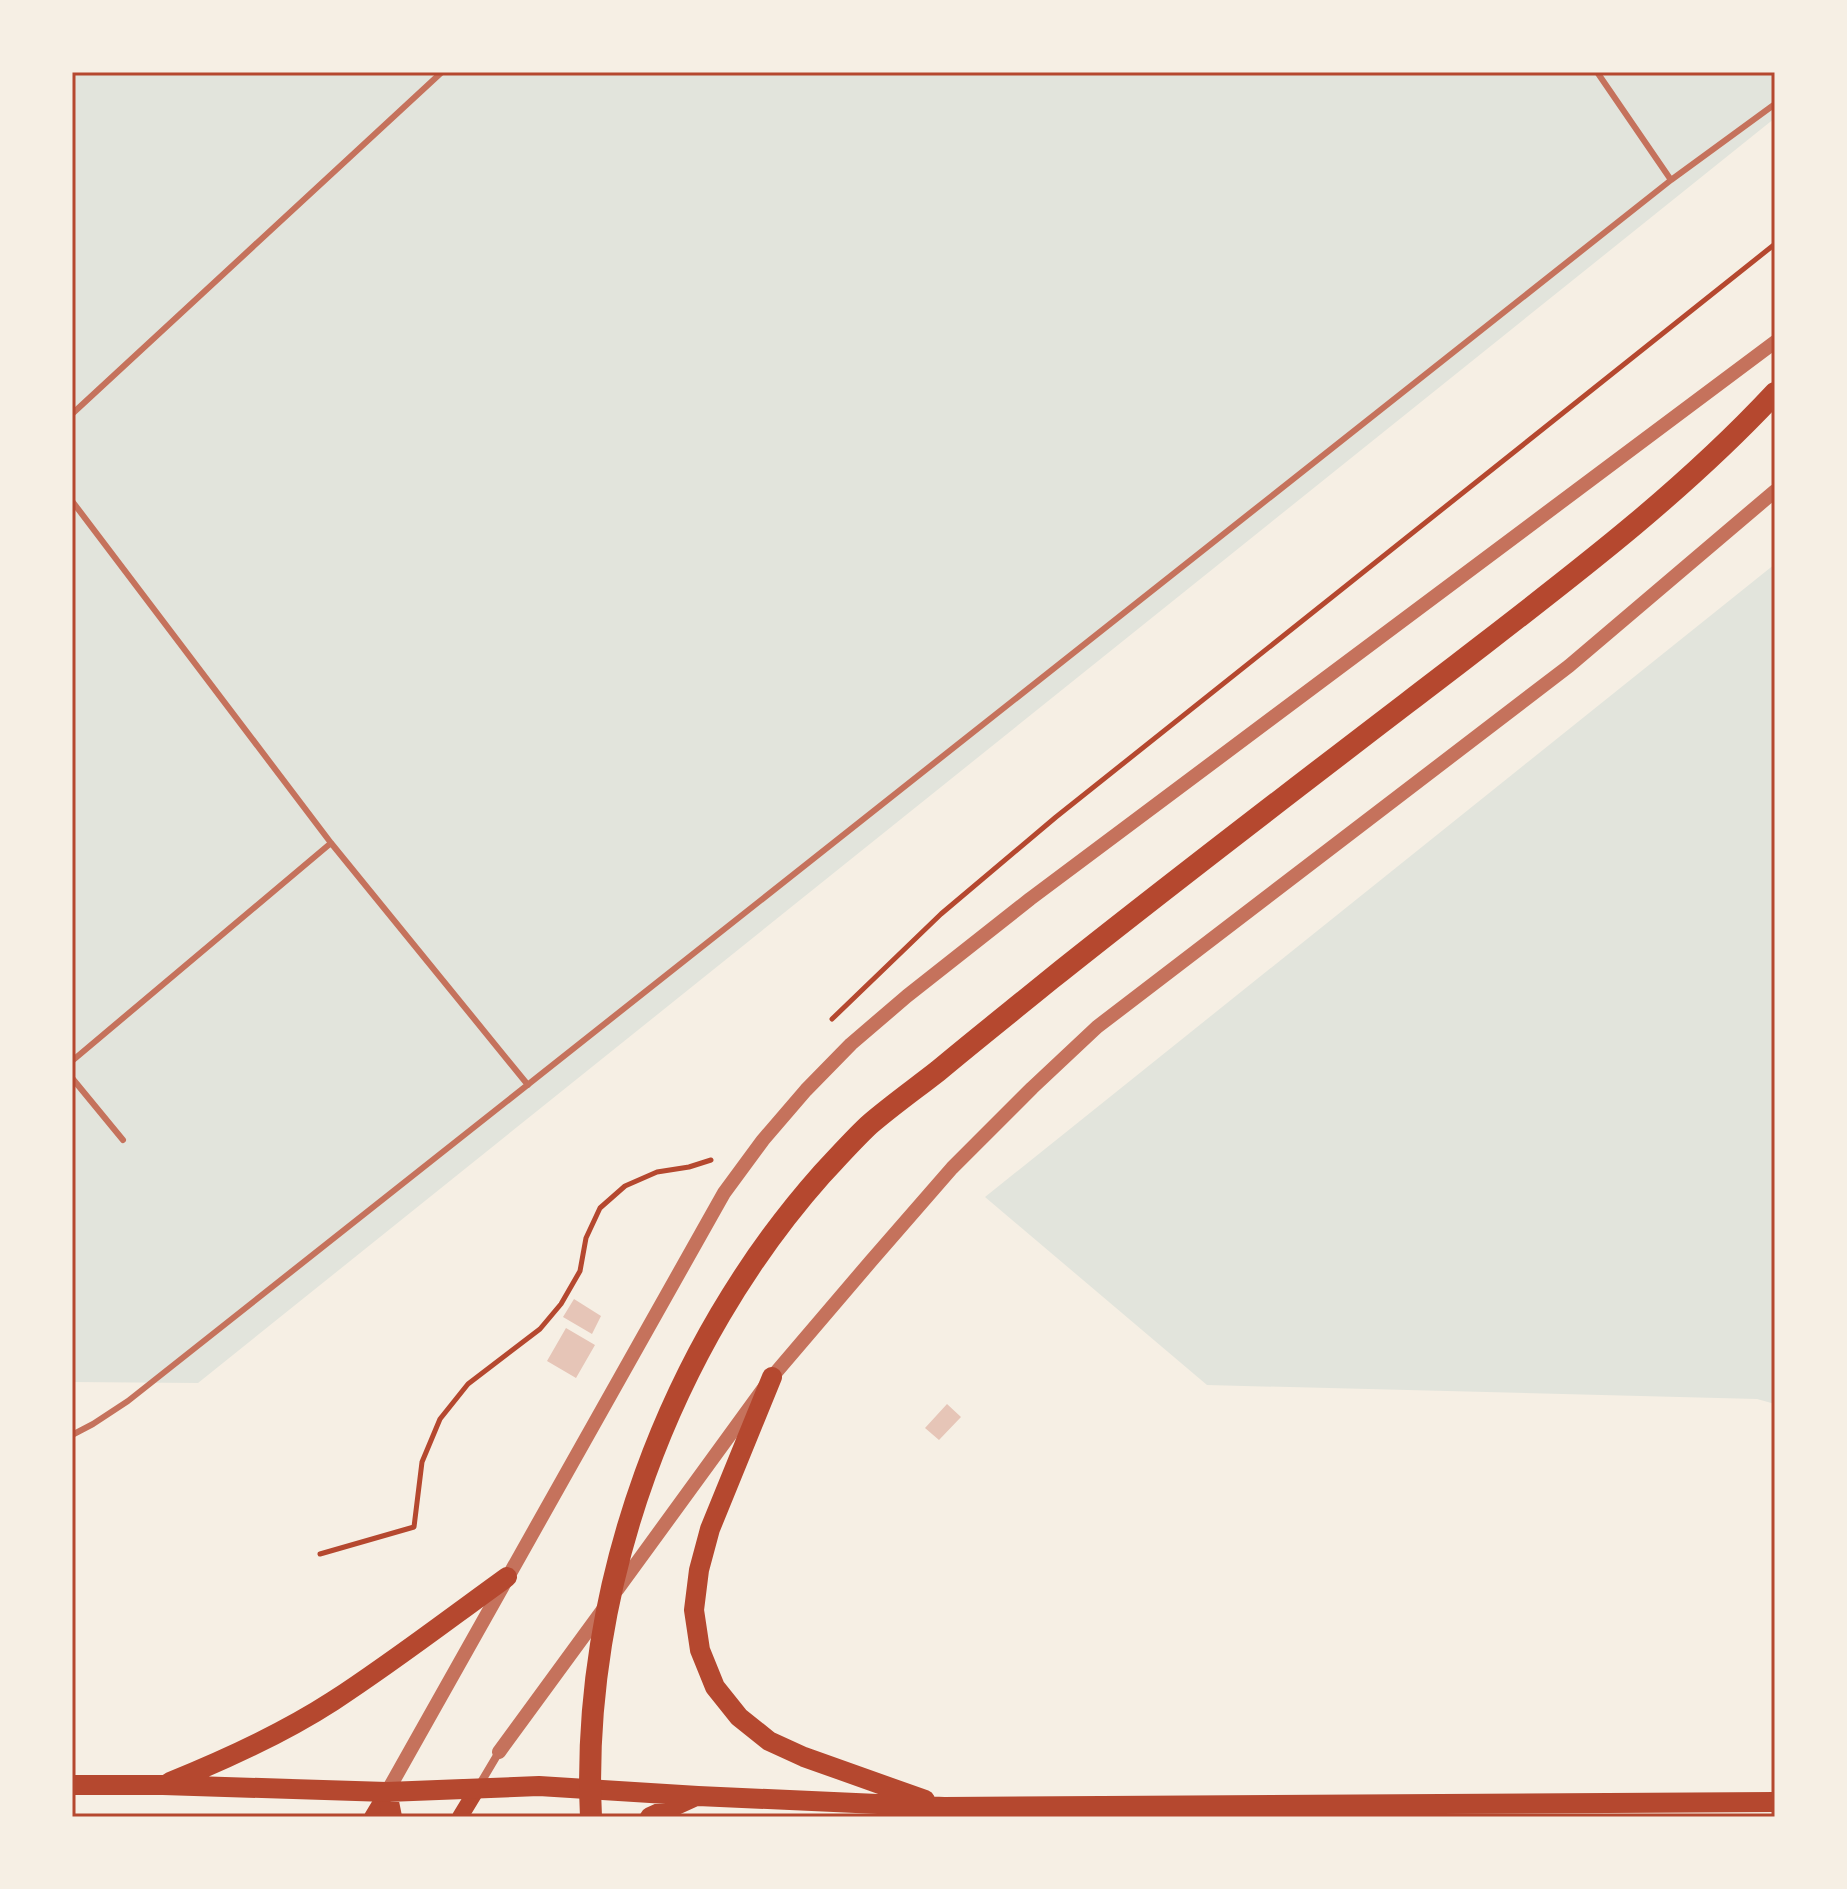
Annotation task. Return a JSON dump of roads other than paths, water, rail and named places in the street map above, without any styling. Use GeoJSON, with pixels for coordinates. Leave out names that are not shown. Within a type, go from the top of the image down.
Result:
{"type":"FeatureCollection","features":[{"type":"Feature","properties":{"kind":"highway"},"geometry":{"type":"LineString","coordinates":[[591,1817],[591,1742],[597,1671],[609,1602],[626,1533],[649,1465],[674,1403],[739,1284],[821,1176],[868,1126],[1132,915],[1594,559],[1673,492],[1775,393]]}},
{"type":"Feature","properties":{"kind":"main road"},"geometry":{"type":"LineString","coordinates":[[772,1377],[702,1556],[694,1610],[700,1650],[715,1687],[739,1717],[769,1741],[804,1757],[944,1807]]}},
{"type":"Feature","properties":{"kind":"main road"},"geometry":{"type":"LineString","coordinates":[[163,1785],[279,1733],[333,1701],[507,1577]]}},
{"type":"Feature","properties":{"kind":"main road"},"geometry":{"type":"LineString","coordinates":[[72,1785],[387,1792],[539,1786],[944,1807],[1775,1802]]}},
{"type":"Feature","properties":{"kind":"main road"},"geometry":{"type":"LineString","coordinates":[[460,1817],[477,1789]]}},
{"type":"Feature","properties":{"kind":"main road"},"geometry":{"type":"LineString","coordinates":[[372,1817],[387,1792]]}},
{"type":"Feature","properties":{"kind":"main road"},"geometry":{"type":"LineString","coordinates":[[387,1792],[392,1817]]}},
{"type":"Feature","properties":{"kind":"main road"},"geometry":{"type":"LineString","coordinates":[[650,1817],[698,1796]]}},
{"type":"Feature","properties":{"kind":"street"},"geometry":{"type":"LineString","coordinates":[[387,1792],[724,1193],[763,1140],[806,1090],[851,1044],[907,996],[1030,899],[1775,342]]}},
{"type":"Feature","properties":{"kind":"street"},"geometry":{"type":"LineString","coordinates":[[477,1789],[499,1752],[772,1377],[952,1168],[1032,1088],[1097,1027],[1569,666],[1775,491]]}},
{"type":"Feature","properties":{"kind":"lane"},"geometry":{"type":"LineString","coordinates":[[72,414],[442,72]]}},
{"type":"Feature","properties":{"kind":"lane"},"geometry":{"type":"LineString","coordinates":[[1597,72],[1671,180]]}},
{"type":"Feature","properties":{"kind":"lane"},"geometry":{"type":"LineString","coordinates":[[72,1435],[128,1401],[1671,180],[1775,104]]}},
{"type":"Feature","properties":{"kind":"lane"},"geometry":{"type":"LineString","coordinates":[[72,501],[331,843],[528,1085]]}},
{"type":"Feature","properties":{"kind":"lane"},"geometry":{"type":"LineString","coordinates":[[72,1061],[331,843]]}},
{"type":"Feature","properties":{"kind":"lane"},"geometry":{"type":"LineString","coordinates":[[72,1078],[123,1140]]}}]}
